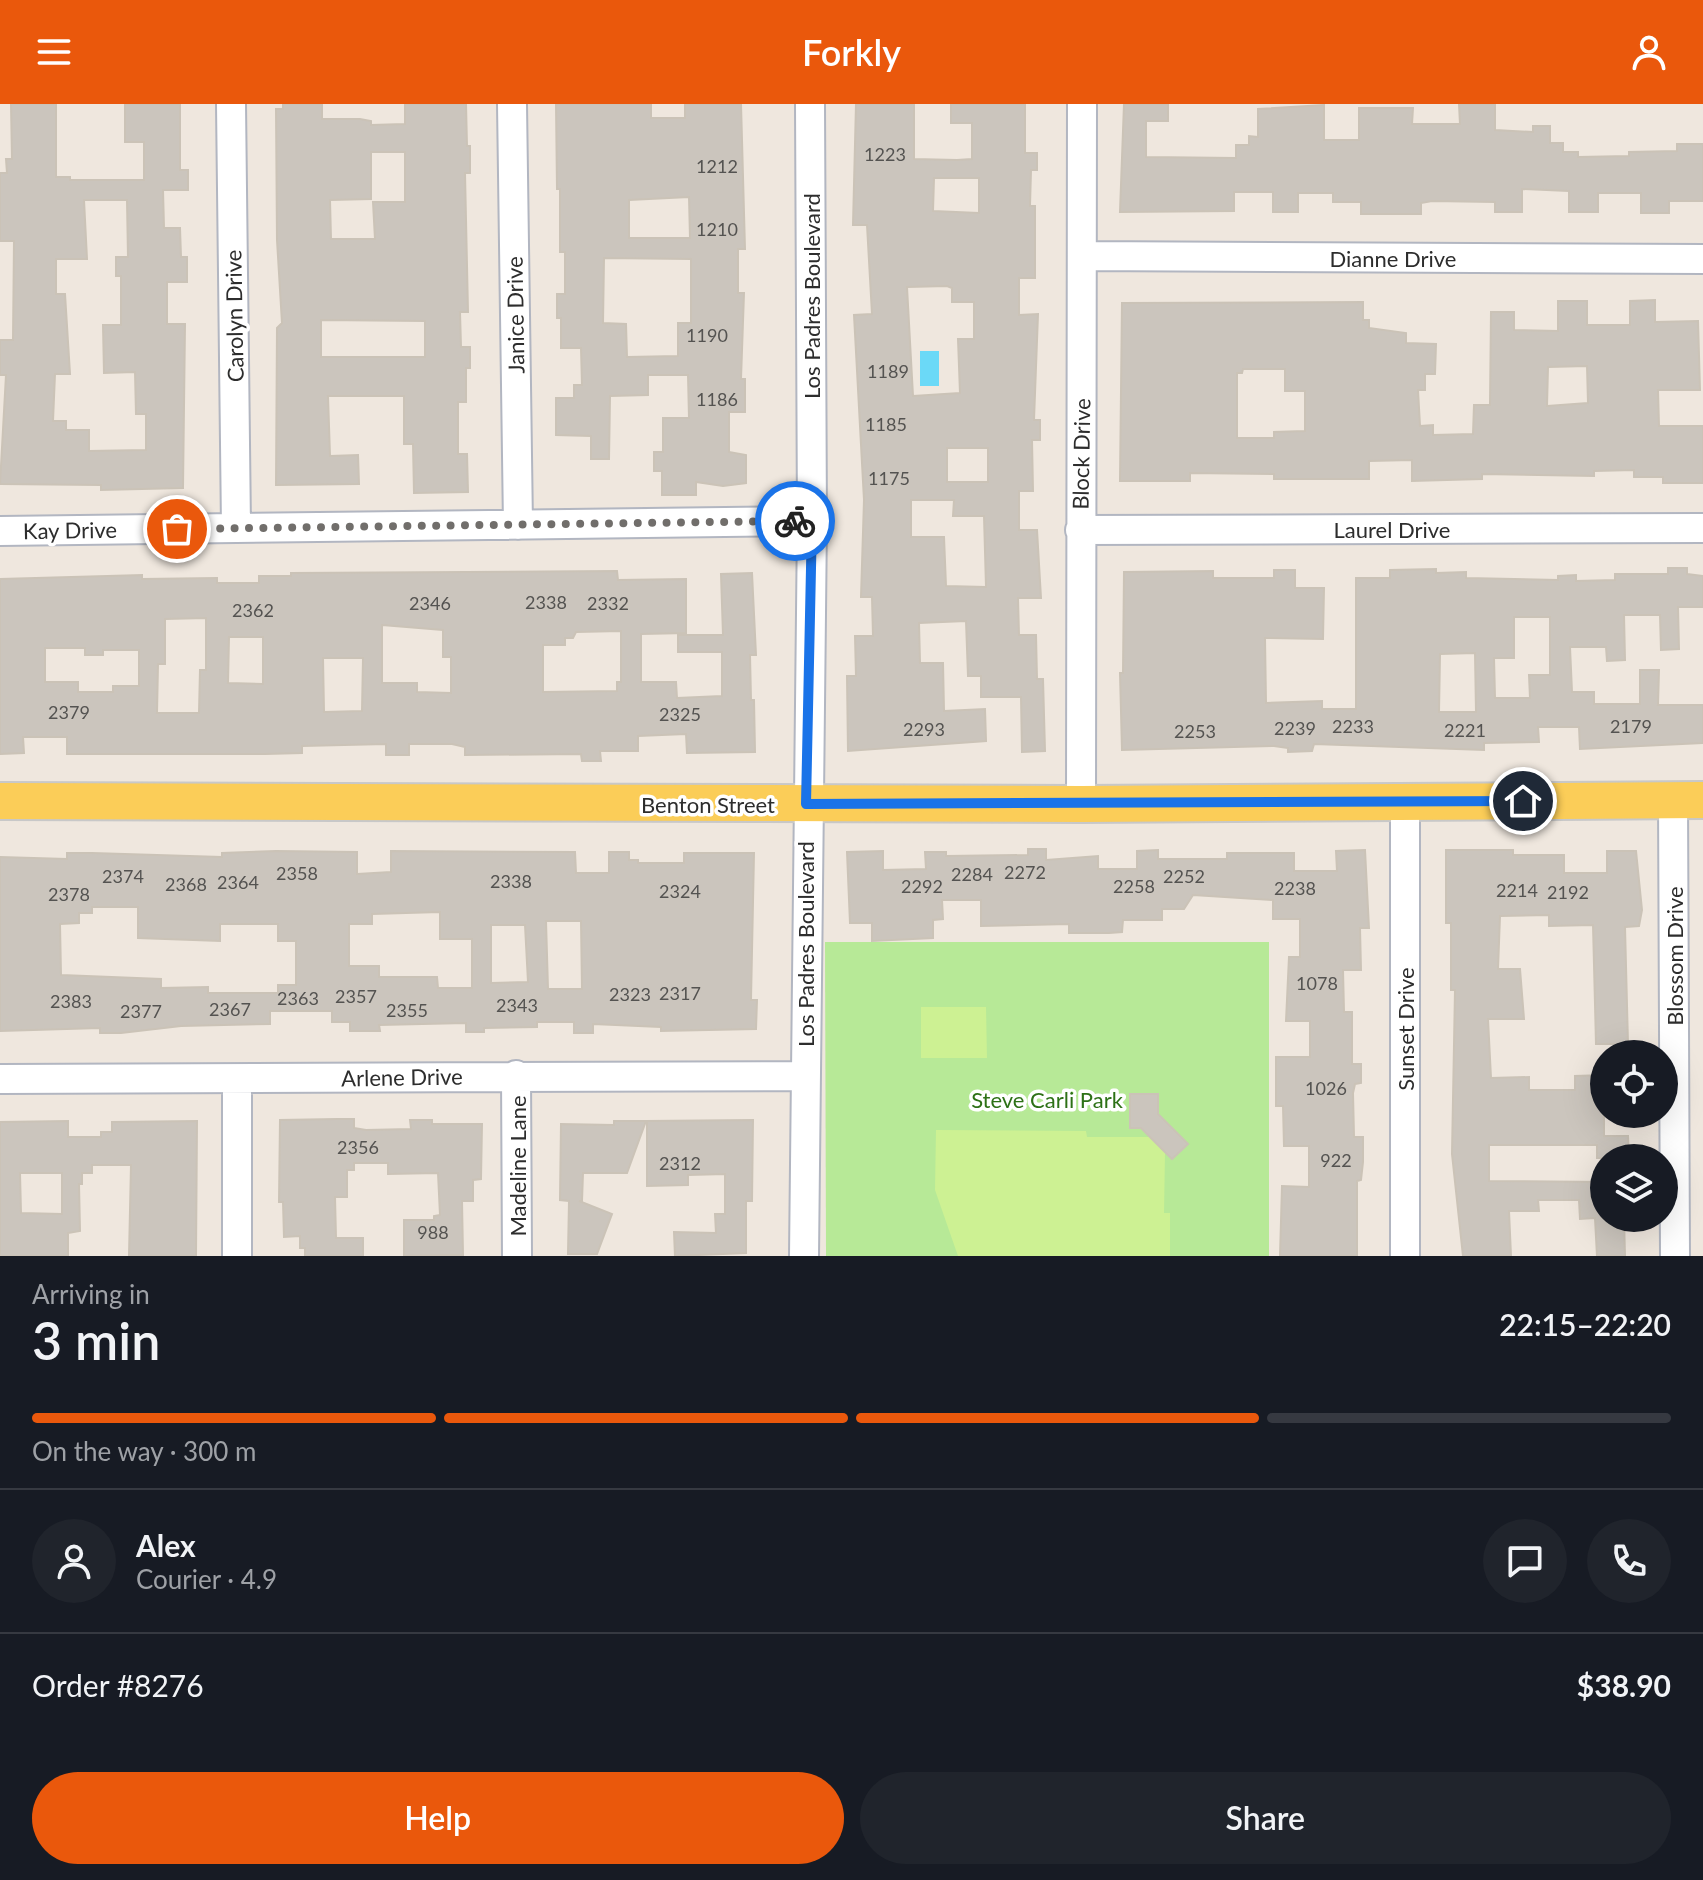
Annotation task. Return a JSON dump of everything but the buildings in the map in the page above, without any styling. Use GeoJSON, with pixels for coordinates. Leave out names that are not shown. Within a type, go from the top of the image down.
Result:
{"type":"FeatureCollection","features":[{"type":"Feature","properties":{"kind":"main road","name":"Benton Street"},"geometry":{"type":"LineString","coordinates":[[0,801],[1081,804],[1688,800]]}},
{"type":"Feature","properties":{"kind":"street","name":"Carolyn Drive"},"geometry":{"type":"LineString","coordinates":[[231,104],[236,528]]}},
{"type":"Feature","properties":{"kind":"street","name":"Janice Drive"},"geometry":{"type":"LineString","coordinates":[[512,104],[518,525]]}},
{"type":"Feature","properties":{"kind":"street","name":"Los Padres Boulevard"},"geometry":{"type":"LineString","coordinates":[[804,1256],[806,804],[812,521],[810,104]]}},
{"type":"Feature","properties":{"kind":"street","name":"Block Drive"},"geometry":{"type":"LineString","coordinates":[[1081,804],[1082,104]]}},
{"type":"Feature","properties":{"kind":"street","name":"Dianne Drive"},"geometry":{"type":"LineString","coordinates":[[1083,256],[1703,259]]}},
{"type":"Feature","properties":{"kind":"street","name":"Kay Drive"},"geometry":{"type":"LineString","coordinates":[[0,531],[812,521]]}},
{"type":"Feature","properties":{"kind":"street","name":"Laurel Drive"},"geometry":{"type":"LineString","coordinates":[[1080,530],[1703,528]]}},
{"type":"Feature","properties":{"kind":"street","name":"Blossom Drive"},"geometry":{"type":"LineString","coordinates":[[1675,1256],[1688,800]]}},
{"type":"Feature","properties":{"kind":"street","name":"Sunset Drive"},"geometry":{"type":"LineString","coordinates":[[1405,802],[1405,1256]]}},
{"type":"Feature","properties":{"kind":"street","name":"Madeline Lane"},"geometry":{"type":"LineString","coordinates":[[516,1075],[517,1256]]}},
{"type":"Feature","properties":{"kind":"street","name":"Arlene Drive"},"geometry":{"type":"LineString","coordinates":[[0,1079],[804,1076]]}},
{"type":"Feature","properties":{"kind":"street"},"geometry":{"type":"LineString","coordinates":[[237,1080],[237,1256]]}},
{"type":"Feature","properties":{"kind":"green space","name":"Steve Carli Park"},"geometry":{"type":"Polygon","coordinates":[[[825,942],[1269,942],[1269,1256],[826,1256],[825,942]]]}},
{"type":"Feature","properties":{"kind":"green space"},"geometry":{"type":"Polygon","coordinates":[[[921,1007],[986,1007],[987,1058],[921,1058],[921,1007]]]}},
{"type":"Feature","properties":{"kind":"green space"},"geometry":{"type":"Polygon","coordinates":[[[936,1130],[1086,1131],[1087,1137],[1149,1137],[1165,1153],[1164,1213],[1170,1213],[1170,1256],[958,1256],[935,1190],[936,1130]]]}},
{"type":"Feature","properties":{"kind":"water"},"geometry":{"type":"Polygon","coordinates":[[[920,351],[939,351],[939,386],[920,386],[920,351]]]}},
{"type":"Feature","properties":{"kind":"way so far"},"geometry":{"type":"LineString","coordinates":[[177,529],[795,521]]}},
{"type":"Feature","properties":{"kind":"route"},"geometry":{"type":"LineString","coordinates":[[795,521],[812,521],[806,804],[1523,801]]}}]}
